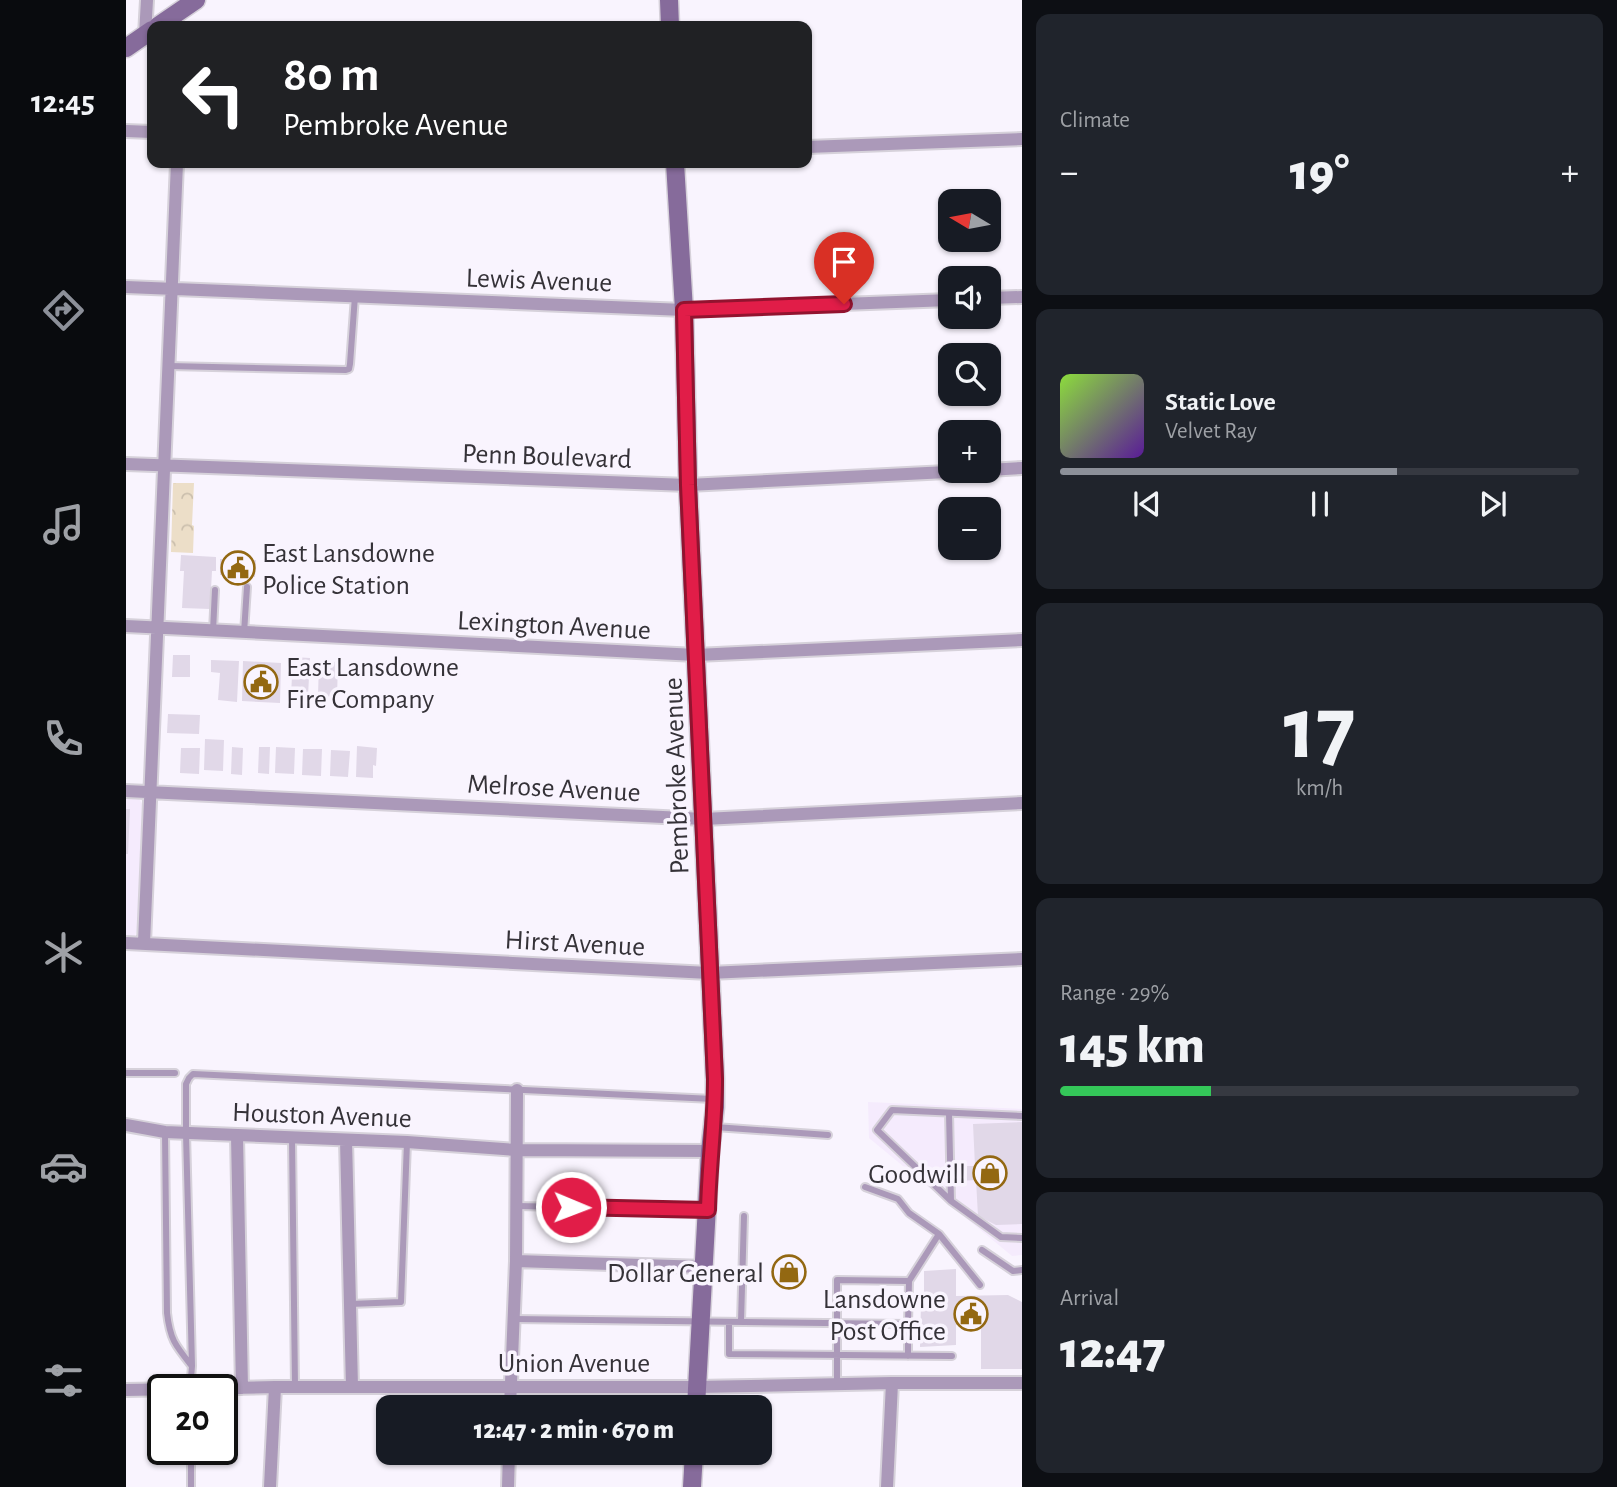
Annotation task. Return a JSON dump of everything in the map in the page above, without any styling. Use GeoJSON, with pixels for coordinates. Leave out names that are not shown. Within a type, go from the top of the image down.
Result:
{"type":"FeatureCollection","features":[{"type":"Feature","properties":{"kind":"street"},"geometry":{"type":"LineString","coordinates":[[147,0],[150,21]]}},
{"type":"Feature","properties":{"kind":"street"},"geometry":{"type":"LineString","coordinates":[[669,0],[670,21]]}},
{"type":"Feature","properties":{"kind":"street"},"geometry":{"type":"LineString","coordinates":[[170,21],[187,12]]}},
{"type":"Feature","properties":{"kind":"street"},"geometry":{"type":"LineString","coordinates":[[126,48],[147,33]]}},
{"type":"Feature","properties":{"kind":"street"},"geometry":{"type":"LineString","coordinates":[[126,131],[147,132]]}},
{"type":"Feature","properties":{"kind":"street"},"geometry":{"type":"LineString","coordinates":[[812,147],[1022,139]]}},
{"type":"Feature","properties":{"kind":"street"},"geometry":{"type":"LineString","coordinates":[[145,943],[177,168]]}},
{"type":"Feature","properties":{"kind":"street","name":"Pembroke Avenue"},"geometry":{"type":"LineString","coordinates":[[675,168],[684,310],[688,485],[715,1099],[697,1395]]}},
{"type":"Feature","properties":{"kind":"street","name":"Lewis Avenue"},"geometry":{"type":"LineString","coordinates":[[126,287],[684,310],[938,300]]}},
{"type":"Feature","properties":{"kind":"street"},"geometry":{"type":"LineString","coordinates":[[1001,298],[1022,297]]}},
{"type":"Feature","properties":{"kind":"street","name":"Penn Boulevard"},"geometry":{"type":"LineString","coordinates":[[126,464],[688,485],[938,472]]}},
{"type":"Feature","properties":{"kind":"street"},"geometry":{"type":"LineString","coordinates":[[1001,469],[1022,468]]}},
{"type":"Feature","properties":{"kind":"street","name":"Lexington Avenue"},"geometry":{"type":"LineString","coordinates":[[126,626],[696,655],[1022,640]]}},
{"type":"Feature","properties":{"kind":"street","name":"Melrose Avenue"},"geometry":{"type":"LineString","coordinates":[[126,791],[704,819],[1022,803]]}},
{"type":"Feature","properties":{"kind":"street","name":"Hirst Avenue"},"geometry":{"type":"LineString","coordinates":[[126,943],[709,973],[1022,959]]}},
{"type":"Feature","properties":{"kind":"street"},"geometry":{"type":"LineString","coordinates":[[511,1395],[516,1261],[517,1090]]}},
{"type":"Feature","properties":{"kind":"street","name":"Houston Avenue"},"geometry":{"type":"LineString","coordinates":[[126,1125],[165,1132],[407,1142],[516,1150],[710,1151]]}},
{"type":"Feature","properties":{"kind":"street"},"geometry":{"type":"LineString","coordinates":[[237,1136],[242,1388]]}},
{"type":"Feature","properties":{"kind":"street"},"geometry":{"type":"LineString","coordinates":[[346,1140],[352,1387]]}},
{"type":"Feature","properties":{"kind":"street"},"geometry":{"type":"LineString","coordinates":[[516,1261],[705,1267]]}},
{"type":"Feature","properties":{"kind":"street"},"geometry":{"type":"LineString","coordinates":[[887,1487],[892,1382]]}},
{"type":"Feature","properties":{"kind":"street","name":"Union Avenue"},"geometry":{"type":"LineString","coordinates":[[238,1388],[697,1387],[892,1382],[1022,1384]]}},
{"type":"Feature","properties":{"kind":"street"},"geometry":{"type":"LineString","coordinates":[[271,1487],[275,1387]]}},
{"type":"Feature","properties":{"kind":"street","name":"Union Avenue"},"geometry":{"type":"LineString","coordinates":[[126,1390],[147,1390]]}},
{"type":"Feature","properties":{"kind":"street"},"geometry":{"type":"LineString","coordinates":[[508,1487],[509,1465]]}},
{"type":"Feature","properties":{"kind":"street"},"geometry":{"type":"LineString","coordinates":[[692,1487],[693,1465]]}},
{"type":"Feature","properties":{"kind":"lane"},"geometry":{"type":"LineString","coordinates":[[169,366],[349,369],[355,296]]}},
{"type":"Feature","properties":{"kind":"lane"},"geometry":{"type":"LineString","coordinates":[[244,633],[247,587]]}},
{"type":"Feature","properties":{"kind":"lane"},"geometry":{"type":"LineString","coordinates":[[213,631],[215,590]]}},
{"type":"Feature","properties":{"kind":"lane"},"geometry":{"type":"LineString","coordinates":[[126,1073],[175,1073]]}},
{"type":"Feature","properties":{"kind":"lane"},"geometry":{"type":"LineString","coordinates":[[191,1374],[186,1084],[193,1074],[715,1099]]}},
{"type":"Feature","properties":{"kind":"lane"},"geometry":{"type":"LineString","coordinates":[[1022,1116],[892,1110],[877,1130],[951,1201],[1000,1237],[1022,1238]]}},
{"type":"Feature","properties":{"kind":"lane"},"geometry":{"type":"LineString","coordinates":[[949,1113],[951,1201]]}},
{"type":"Feature","properties":{"kind":"lane"},"geometry":{"type":"LineString","coordinates":[[713,1127],[828,1135]]}},
{"type":"Feature","properties":{"kind":"lane"},"geometry":{"type":"LineString","coordinates":[[165,1132],[167,1313],[174,1343],[192,1366]]}},
{"type":"Feature","properties":{"kind":"lane"},"geometry":{"type":"LineString","coordinates":[[292,1138],[295,1387]]}},
{"type":"Feature","properties":{"kind":"lane"},"geometry":{"type":"LineString","coordinates":[[350,1304],[401,1303],[407,1142]]}},
{"type":"Feature","properties":{"kind":"lane"},"geometry":{"type":"LineString","coordinates":[[865,1187],[898,1199],[909,1213],[939,1234],[980,1285]]}},
{"type":"Feature","properties":{"kind":"lane"},"geometry":{"type":"LineString","coordinates":[[516,1206],[708,1210]]}},
{"type":"Feature","properties":{"kind":"lane"},"geometry":{"type":"LineString","coordinates":[[741,1322],[744,1216]]}},
{"type":"Feature","properties":{"kind":"lane"},"geometry":{"type":"LineString","coordinates":[[908,1356],[909,1281],[939,1234]]}},
{"type":"Feature","properties":{"kind":"lane"},"geometry":{"type":"LineString","coordinates":[[982,1251],[1013,1271],[1022,1270]]}},
{"type":"Feature","properties":{"kind":"lane"},"geometry":{"type":"LineString","coordinates":[[837,1384],[836,1280],[909,1281]]}},
{"type":"Feature","properties":{"kind":"lane"},"geometry":{"type":"LineString","coordinates":[[514,1319],[908,1324]]}},
{"type":"Feature","properties":{"kind":"lane"},"geometry":{"type":"LineString","coordinates":[[729,1322],[729,1354],[952,1356]]}},
{"type":"Feature","properties":{"kind":"lane"},"geometry":{"type":"LineString","coordinates":[[191,1465],[191,1487]]}},
{"type":"Feature","properties":{"kind":"shaded area"},"geometry":{"type":"Polygon","coordinates":[[[126,796],[138,797],[142,804],[137,929],[132,939],[126,940],[126,796]]]}},
{"type":"Feature","properties":{"kind":"shaded area"},"geometry":{"type":"Polygon","coordinates":[[[868,1102],[1022,1109],[1022,1255],[1012,1256],[869,1138],[868,1102]]]}},
{"type":"Feature","properties":{"kind":"green space"},"geometry":{"type":"Polygon","coordinates":[[[173,483],[194,483],[193,553],[171,552],[173,483]]]}},
{"type":"Feature","properties":{"kind":"building"},"geometry":{"type":"Polygon","coordinates":[[[181,555],[216,557],[216,571],[212,571],[210,609],[182,608],[184,571],[180,571],[181,555]]]}},
{"type":"Feature","properties":{"kind":"building","name":"East Lansdowne Police Station"},"geometry":{"type":"Polygon","coordinates":[[[220,559],[256,560],[255,577],[220,575],[220,559]]]}},
{"type":"Feature","properties":{"kind":"building"},"geometry":{"type":"Polygon","coordinates":[[[173,655],[190,655],[190,677],[172,677],[173,655]]]}},
{"type":"Feature","properties":{"kind":"building"},"geometry":{"type":"Polygon","coordinates":[[[293,657],[310,658],[308,696],[291,695],[293,657]]]}},
{"type":"Feature","properties":{"kind":"building"},"geometry":{"type":"Polygon","coordinates":[[[211,660],[239,661],[237,702],[218,700],[220,673],[211,672],[211,660]]]}},
{"type":"Feature","properties":{"kind":"building","name":"East Lansdowne Fire Company"},"geometry":{"type":"Polygon","coordinates":[[[243,661],[281,663],[280,703],[242,701],[243,661]]]}},
{"type":"Feature","properties":{"kind":"building"},"geometry":{"type":"Polygon","coordinates":[[[319,661],[338,662],[337,697],[318,696],[319,661]]]}},
{"type":"Feature","properties":{"kind":"building"},"geometry":{"type":"Polygon","coordinates":[[[168,714],[200,715],[199,734],[167,733],[168,714]]]}},
{"type":"Feature","properties":{"kind":"building"},"geometry":{"type":"Polygon","coordinates":[[[205,739],[224,740],[223,771],[204,770],[205,739]]]}},
{"type":"Feature","properties":{"kind":"building"},"geometry":{"type":"Polygon","coordinates":[[[357,746],[377,748],[373,778],[356,777],[357,746]]]}},
{"type":"Feature","properties":{"kind":"building"},"geometry":{"type":"Polygon","coordinates":[[[232,747],[243,748],[242,775],[231,774],[232,747]]]}},
{"type":"Feature","properties":{"kind":"building"},"geometry":{"type":"Polygon","coordinates":[[[259,747],[270,747],[269,774],[258,773],[259,747]]]}},
{"type":"Feature","properties":{"kind":"building"},"geometry":{"type":"Polygon","coordinates":[[[276,747],[295,748],[294,774],[275,773],[276,747]]]}},
{"type":"Feature","properties":{"kind":"building"},"geometry":{"type":"Polygon","coordinates":[[[181,748],[200,748],[199,774],[180,773],[181,748]]]}},
{"type":"Feature","properties":{"kind":"building"},"geometry":{"type":"Polygon","coordinates":[[[303,749],[322,749],[321,776],[302,775],[303,749]]]}},
{"type":"Feature","properties":{"kind":"building"},"geometry":{"type":"Polygon","coordinates":[[[331,750],[350,751],[348,777],[330,776],[331,750]]]}},
{"type":"Feature","properties":{"kind":"building"},"geometry":{"type":"Polygon","coordinates":[[[126,809],[130,809],[128,854],[126,854],[126,809]]]}},
{"type":"Feature","properties":{"kind":"building","name":"Goodwill"},"geometry":{"type":"Polygon","coordinates":[[[1022,1122],[1022,1224],[996,1225],[978,1216],[976,1180],[959,1181],[958,1166],[975,1166],[973,1124],[1022,1122]]]}},
{"type":"Feature","properties":{"kind":"building","name":"Lansdowne Post Office"},"geometry":{"type":"Polygon","coordinates":[[[956,1269],[956,1296],[1008,1295],[1022,1302],[1022,1369],[981,1369],[981,1324],[956,1325],[956,1345],[920,1347],[924,1271],[956,1269]]]}},
{"type":"Feature","properties":{"kind":"place","name":"East Lansdowne Police Station"},"geometry":{"type":"Point","coordinates":[238,568]}},
{"type":"Feature","properties":{"kind":"place","name":"East Lansdowne Fire Company"},"geometry":{"type":"Point","coordinates":[261,682]}},
{"type":"Feature","properties":{"kind":"place","name":"Goodwill"},"geometry":{"type":"Point","coordinates":[990,1173]}},
{"type":"Feature","properties":{"kind":"place","name":"Dollar General"},"geometry":{"type":"Point","coordinates":[789,1272]}},
{"type":"Feature","properties":{"kind":"place","name":"Lansdowne Post Office"},"geometry":{"type":"Point","coordinates":[971,1314]}},
{"type":"Feature","properties":{"kind":"route"},"geometry":{"type":"LineString","coordinates":[[571,1207],[708,1210],[715,1079],[688,485],[684,310],[844,304]]}}]}
